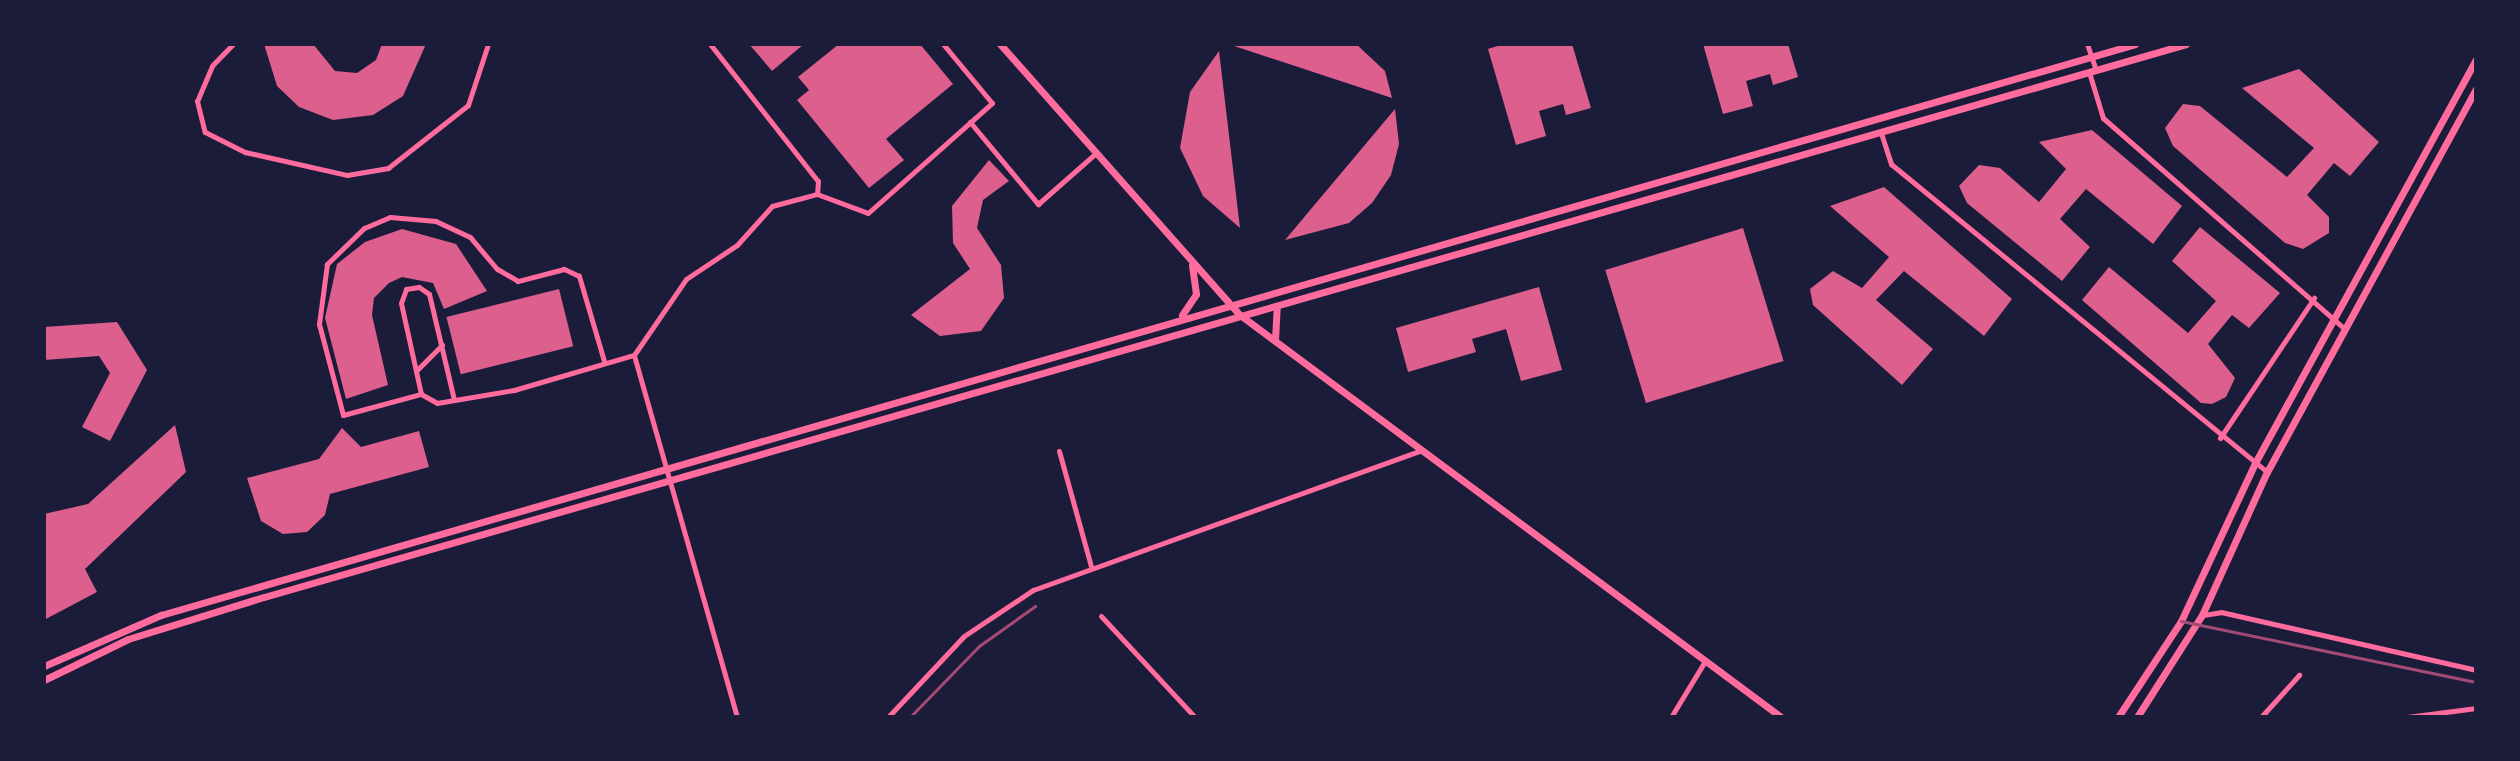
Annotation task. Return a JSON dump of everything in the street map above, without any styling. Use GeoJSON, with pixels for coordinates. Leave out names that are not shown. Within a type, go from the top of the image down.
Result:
{"type":"FeatureCollection","features":[{"type":"Feature","properties":{"kind":"main road"},"geometry":{"type":"LineString","coordinates":[[1000,44],[1240,315],[1781,717]]}},
{"type":"Feature","properties":{"kind":"main road"},"geometry":{"type":"LineString","coordinates":[[44,666],[161,615],[1180,316],[2135,44]]}},
{"type":"Feature","properties":{"kind":"main road"},"geometry":{"type":"LineString","coordinates":[[44,680],[128,639],[1277,304],[2186,44]]}},
{"type":"Feature","properties":{"kind":"main road"},"geometry":{"type":"LineString","coordinates":[[2118,717],[2188,608],[2255,463],[2476,59]]}},
{"type":"Feature","properties":{"kind":"main road"},"geometry":{"type":"LineString","coordinates":[[2137,717],[2202,615],[2267,472],[2476,88]]}},
{"type":"Feature","properties":{"kind":"main road"},"geometry":{"type":"LineString","coordinates":[[1180,316],[1196,294],[1192,263]]}},
{"type":"Feature","properties":{"kind":"main road"},"geometry":{"type":"LineString","coordinates":[[1276,342],[1277,304]]}},
{"type":"Feature","properties":{"kind":"street"},"geometry":{"type":"LineString","coordinates":[[233,44],[212,66],[197,101],[205,132],[245,152],[347,175],[388,168],[468,105],[488,44]]}},
{"type":"Feature","properties":{"kind":"street"},"geometry":{"type":"LineString","coordinates":[[710,44],[818,181],[817,194]]}},
{"type":"Feature","properties":{"kind":"street"},"geometry":{"type":"LineString","coordinates":[[604,361],[579,276],[564,269],[518,281],[497,269],[470,237],[436,221],[390,217],[364,228],[327,264],[319,324],[343,415],[421,394],[437,403],[454,400],[634,355],[686,279],[737,245],[772,206],[817,194],[868,213],[992,103],[943,44]]}},
{"type":"Feature","properties":{"kind":"street"},"geometry":{"type":"LineString","coordinates":[[2087,44],[2103,118],[2334,315],[2344,328]]}},
{"type":"Feature","properties":{"kind":"street"},"geometry":{"type":"LineString","coordinates":[[970,122],[1038,204],[1096,153]]}},
{"type":"Feature","properties":{"kind":"street"},"geometry":{"type":"LineString","coordinates":[[1881,133],[1891,164],[2220,438],[2267,472]]}},
{"type":"Feature","properties":{"kind":"street"},"geometry":{"type":"LineString","coordinates":[[421,394],[401,303],[406,289],[429,294],[454,400]]}},
{"type":"Feature","properties":{"kind":"street"},"geometry":{"type":"LineString","coordinates":[[2220,438],[2314,298]]}},
{"type":"Feature","properties":{"kind":"street"},"geometry":{"type":"LineString","coordinates":[[416,371],[442,345]]}},
{"type":"Feature","properties":{"kind":"street"},"geometry":{"type":"LineString","coordinates":[[634,355],[737,717]]}},
{"type":"Feature","properties":{"kind":"street"},"geometry":{"type":"LineString","coordinates":[[1059,451],[1091,566]]}},
{"type":"Feature","properties":{"kind":"street"},"geometry":{"type":"LineString","coordinates":[[888,717],[964,636],[1033,590],[1091,566],[1420,451]]}},
{"type":"Feature","properties":{"kind":"street"},"geometry":{"type":"LineString","coordinates":[[2202,615],[2221,612],[2476,670]]}},
{"type":"Feature","properties":{"kind":"street"},"geometry":{"type":"LineString","coordinates":[[1101,616],[1195,717]]}},
{"type":"Feature","properties":{"kind":"street"},"geometry":{"type":"LineString","coordinates":[[1671,717],[1705,661]]}},
{"type":"Feature","properties":{"kind":"street"},"geometry":{"type":"LineString","coordinates":[[2261,717],[2299,675]]}},
{"type":"Feature","properties":{"kind":"street"},"geometry":{"type":"LineString","coordinates":[[2407,717],[2476,708]]}},
{"type":"Feature","properties":{"kind":"building"},"geometry":{"type":"Polygon","coordinates":[[[264,44],[313,44],[335,71],[357,73],[376,60],[382,44],[426,44],[403,96],[373,115],[333,120],[299,107],[277,86],[264,44]]]}},
{"type":"Feature","properties":{"kind":"building"},"geometry":{"type":"Polygon","coordinates":[[[749,44],[804,44],[772,71],[749,44]]]}},
{"type":"Feature","properties":{"kind":"building"},"geometry":{"type":"Polygon","coordinates":[[[839,44],[920,44],[953,84],[886,139],[904,160],[869,188],[797,100],[809,90],[798,77],[839,44]]]}},
{"type":"Feature","properties":{"kind":"building"},"geometry":{"type":"Polygon","coordinates":[[[1228,44],[1356,44],[1385,71],[1392,98],[1228,44]]]}},
{"type":"Feature","properties":{"kind":"building"},"geometry":{"type":"Polygon","coordinates":[[[1504,44],[1572,44],[1591,108],[1566,115],[1563,104],[1539,111],[1546,136],[1516,145],[1488,49],[1504,44]]]}},
{"type":"Feature","properties":{"kind":"building"},"geometry":{"type":"Polygon","coordinates":[[[1703,44],[1788,44],[1798,77],[1773,85],[1770,74],[1746,81],[1753,106],[1723,114],[1703,44]]]}},
{"type":"Feature","properties":{"kind":"building"},"geometry":{"type":"Polygon","coordinates":[[[1219,51],[1240,228],[1203,196],[1180,148],[1190,92],[1219,51]]]}},
{"type":"Feature","properties":{"kind":"building"},"geometry":{"type":"Polygon","coordinates":[[[2299,69],[2379,142],[2350,176],[2334,163],[2307,195],[2329,217],[2329,233],[2303,249],[2285,243],[2173,146],[2165,128],[2183,104],[2200,106],[2287,177],[2314,148],[2242,88],[2299,69]]]}},
{"type":"Feature","properties":{"kind":"building"},"geometry":{"type":"Polygon","coordinates":[[[1395,109],[1399,144],[1391,175],[1372,203],[1349,223],[1285,240],[1395,109]]]}},
{"type":"Feature","properties":{"kind":"building"},"geometry":{"type":"Polygon","coordinates":[[[2092,130],[2182,206],[2153,244],[2086,189],[2060,219],[2090,247],[2062,281],[1967,203],[1959,186],[1979,165],[2000,168],[2039,202],[2066,169],[2039,142],[2092,130]]]}},
{"type":"Feature","properties":{"kind":"building"},"geometry":{"type":"Polygon","coordinates":[[[989,160],[1009,181],[983,200],[977,228],[1001,265],[1004,298],[981,331],[940,336],[911,315],[970,269],[953,243],[952,206],[989,160]]]}},
{"type":"Feature","properties":{"kind":"building"},"geometry":{"type":"Polygon","coordinates":[[[1884,187],[2012,299],[1984,336],[1904,271],[1876,300],[1933,349],[1902,385],[1813,305],[1810,289],[1833,271],[1862,288],[1889,257],[1830,206],[1884,187]]]}},
{"type":"Feature","properties":{"kind":"building"},"geometry":{"type":"Polygon","coordinates":[[[2200,227],[2280,293],[2249,328],[2232,315],[2208,344],[2235,378],[2226,397],[2212,404],[2201,403],[2082,300],[2109,267],[2188,333],[2216,301],[2172,261],[2200,227]]]}},
{"type":"Feature","properties":{"kind":"building"},"geometry":{"type":"Polygon","coordinates":[[[1743,228],[1784,361],[1646,403],[1605,270],[1743,228]]]}},
{"type":"Feature","properties":{"kind":"building"},"geometry":{"type":"Polygon","coordinates":[[[402,229],[456,244],[487,291],[444,309],[433,283],[402,277],[389,283],[374,298],[372,315],[388,385],[346,399],[325,318],[337,264],[365,242],[402,229]]]}},
{"type":"Feature","properties":{"kind":"building"},"geometry":{"type":"Polygon","coordinates":[[[1539,287],[1562,370],[1521,381],[1506,329],[1472,339],[1476,352],[1408,372],[1396,328],[1539,287]]]}},
{"type":"Feature","properties":{"kind":"building"},"geometry":{"type":"Polygon","coordinates":[[[559,289],[573,346],[461,374],[446,317],[559,289]]]}},
{"type":"Feature","properties":{"kind":"building"},"geometry":{"type":"Polygon","coordinates":[[[117,322],[147,370],[110,441],[82,427],[110,373],[99,356],[44,360],[44,327],[117,322]]]}},
{"type":"Feature","properties":{"kind":"building"},"geometry":{"type":"Polygon","coordinates":[[[175,425],[186,472],[85,569],[97,592],[44,620],[44,514],[88,504],[175,425]]]}},
{"type":"Feature","properties":{"kind":"building"},"geometry":{"type":"Polygon","coordinates":[[[342,428],[361,447],[419,431],[429,467],[330,494],[325,515],[307,532],[283,534],[261,521],[247,478],[319,459],[342,428]]]}},
{"type":"Feature","properties":{"kind":"railway"},"geometry":{"type":"LineString","coordinates":[[910,717],[979,646],[1035,606]]}},
{"type":"Feature","properties":{"kind":"railway"},"geometry":{"type":"LineString","coordinates":[[2181,621],[2476,682]]}}]}
